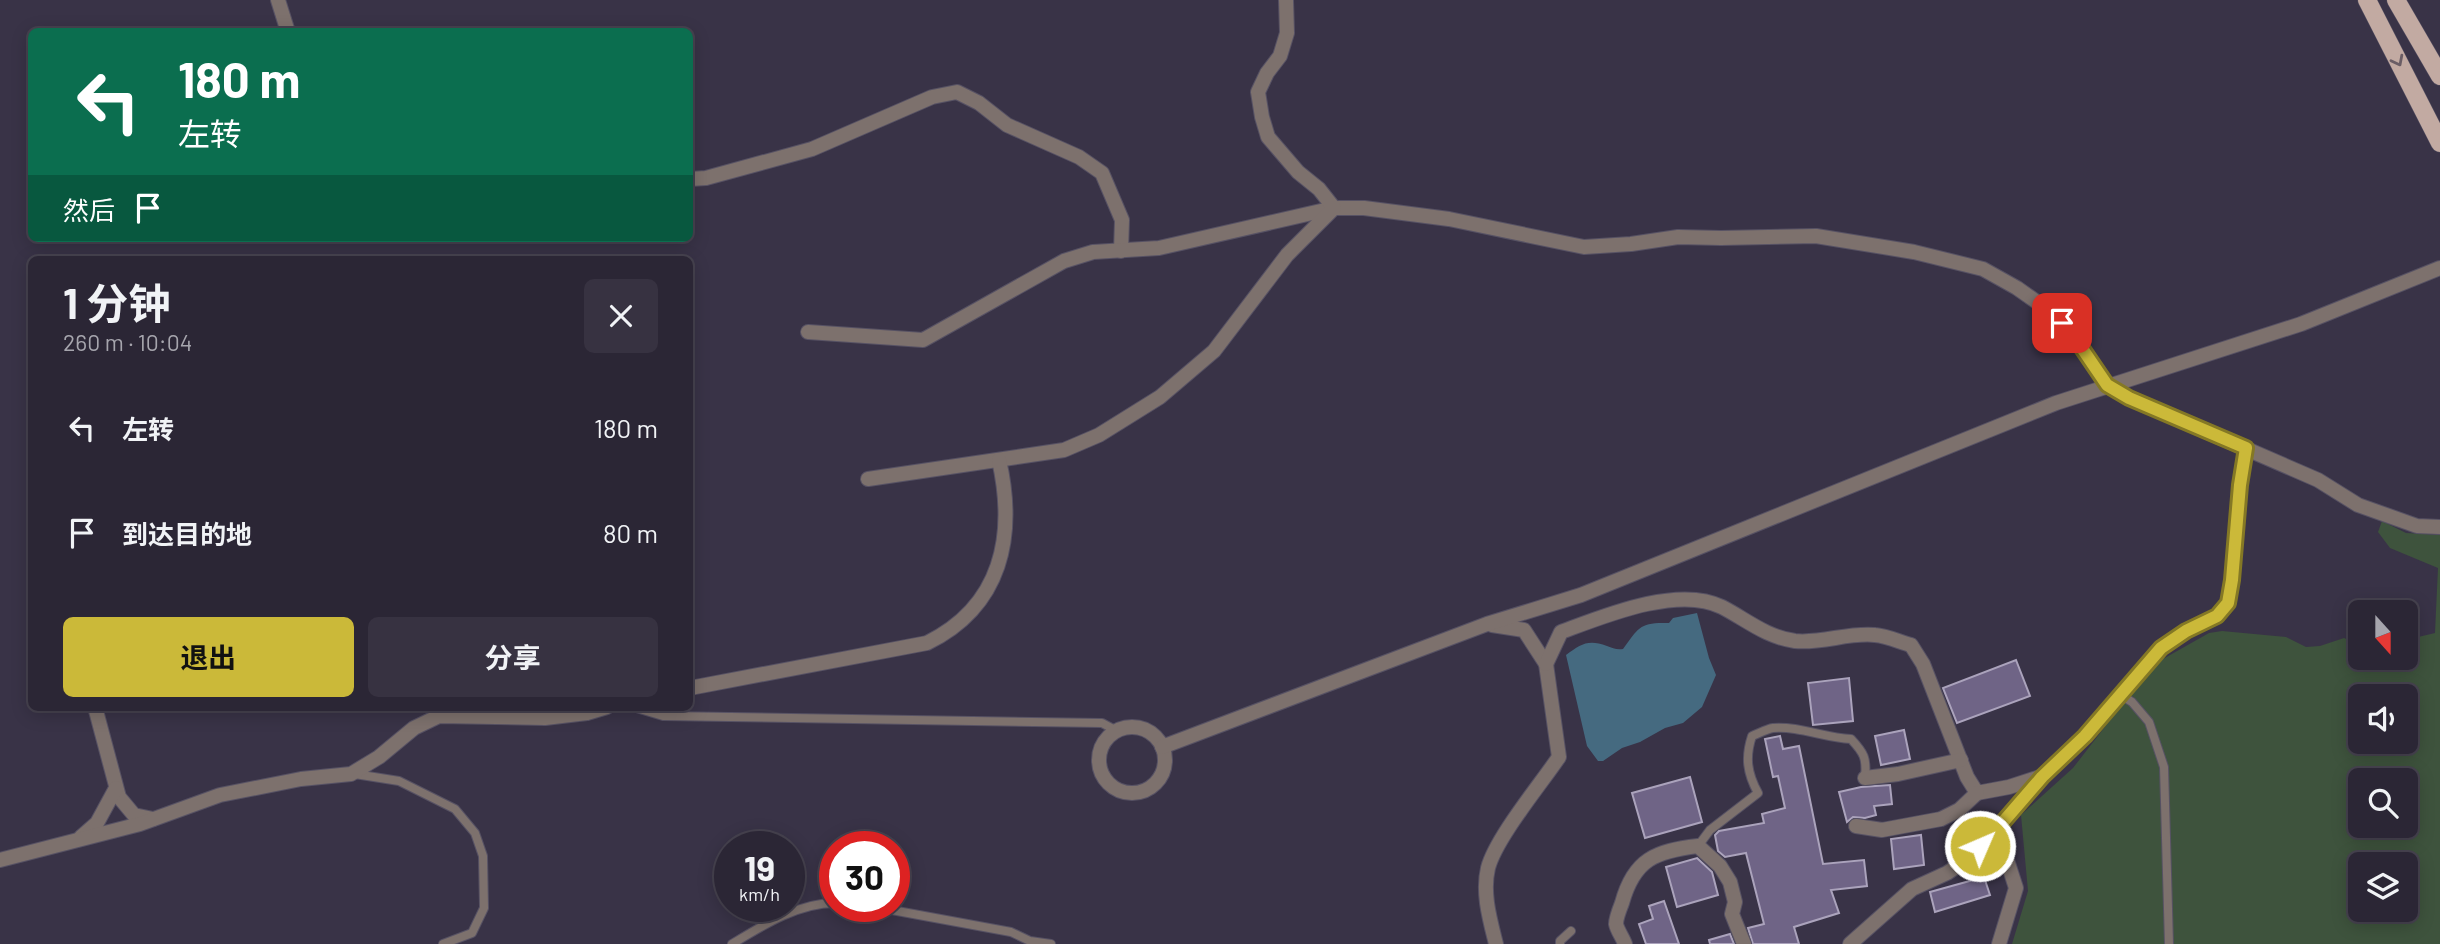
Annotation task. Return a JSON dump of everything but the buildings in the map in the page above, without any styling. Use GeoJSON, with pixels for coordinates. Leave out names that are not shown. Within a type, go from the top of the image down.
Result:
{"type":"FeatureCollection","features":[{"type":"Feature","properties":{"kind":"main road"},"geometry":{"type":"LineString","coordinates":[[2367,0],[2440,143]]}},
{"type":"Feature","properties":{"kind":"main road"},"geometry":{"type":"LineString","coordinates":[[2396,0],[2440,76]]}},
{"type":"Feature","properties":{"kind":"street"},"geometry":{"type":"LineString","coordinates":[[278,0],[287,28]]}},
{"type":"Feature","properties":{"kind":"street"},"geometry":{"type":"LineString","coordinates":[[1286,0],[1287,33],[1280,56],[1258,92],[1262,117],[1268,138],[1298,172],[1319,189],[1334,208]]}},
{"type":"Feature","properties":{"kind":"street"},"geometry":{"type":"LineString","coordinates":[[693,179],[706,178],[812,149],[932,97],[957,92],[979,103],[1007,125],[1079,157],[1102,173],[1122,220],[1121,251]]}},
{"type":"Feature","properties":{"kind":"street"},"geometry":{"type":"LineString","coordinates":[[868,479],[1065,450],[1100,435],[1160,397],[1214,351],[1287,255],[1334,208]]}},
{"type":"Feature","properties":{"kind":"street"},"geometry":{"type":"LineString","coordinates":[[808,332],[923,340],[1064,261],[1093,252],[1159,248],[1334,208],[1363,208],[1449,219],[1584,247],[1678,237],[1816,236],[1914,252],[1983,269],[2017,288],[2051,312],[2073,335],[2107,385],[2129,398],[2318,480],[2358,505],[2417,526],[2440,527]]}},
{"type":"Feature","properties":{"kind":"street"},"geometry":{"type":"LineString","coordinates":[[1163,747],[1487,624],[1581,595],[2043,408],[2301,324],[2440,268]]}},
{"type":"Feature","properties":{"kind":"street"},"geometry":{"type":"LineString","coordinates":[[1850,944],[1912,889],[1962,863],[1997,829],[2042,777],[2085,736],[2161,648],[2186,631],[2217,616],[2228,603],[2246,448]]}},
{"type":"Feature","properties":{"kind":"street"},"geometry":{"type":"LineString","coordinates":[[693,687],[927,643],[946,634],[982,598],[996,575],[1004,539],[1005,489],[999,460]]}},
{"type":"Feature","properties":{"kind":"street"},"geometry":{"type":"LineString","coordinates":[[1546,664],[1561,632],[1605,615],[1655,602],[1695,600],[1720,606],[1764,633],[1796,641],[1874,635],[1911,645],[1923,664],[1967,777],[1977,793]]}},
{"type":"Feature","properties":{"kind":"street"},"geometry":{"type":"LineString","coordinates":[[1487,624],[1524,630],[1546,664],[1559,757],[1503,838],[1488,869],[1487,911],[1496,944]]}},
{"type":"Feature","properties":{"kind":"street"},"geometry":{"type":"LineString","coordinates":[[96,711],[119,797],[134,815],[154,819]]}},
{"type":"Feature","properties":{"kind":"street"},"geometry":{"type":"LineString","coordinates":[[0,860],[154,819],[220,795],[301,779],[351,774],[379,757],[414,728],[439,716],[545,718],[594,711]]}},
{"type":"Feature","properties":{"kind":"street"},"geometry":{"type":"LineString","coordinates":[[1127,728],[1148,731],[1163,747],[1164,768],[1153,786],[1132,793],[1122,791],[1105,778],[1100,768],[1102,747],[1116,731],[1127,728]]}},
{"type":"Feature","properties":{"kind":"street"},"geometry":{"type":"LineString","coordinates":[[1866,778],[1961,760]]}},
{"type":"Feature","properties":{"kind":"street"},"geometry":{"type":"LineString","coordinates":[[1856,825],[1882,830],[1941,818],[1959,810],[1977,793],[2042,777]]}},
{"type":"Feature","properties":{"kind":"street"},"geometry":{"type":"LineString","coordinates":[[75,842],[97,822],[116,788]]}},
{"type":"Feature","properties":{"kind":"street"},"geometry":{"type":"LineString","coordinates":[[1997,829],[2016,888],[1999,944]]}},
{"type":"Feature","properties":{"kind":"street"},"geometry":{"type":"LineString","coordinates":[[1625,944],[1616,923],[1623,896],[1639,866],[1651,857],[1671,849],[1698,846],[1720,866],[1730,882],[1735,902],[1732,914],[1744,944]]}},
{"type":"Feature","properties":{"kind":"lane"},"geometry":{"type":"LineString","coordinates":[[2119,694],[2132,702],[2149,722],[2164,767],[2169,944]]}},
{"type":"Feature","properties":{"kind":"lane"},"geometry":{"type":"LineString","coordinates":[[646,711],[663,716],[1102,723],[1116,731]]}},
{"type":"Feature","properties":{"kind":"lane"},"geometry":{"type":"LineString","coordinates":[[1698,846],[1710,830],[1758,793],[1753,785],[1746,754],[1752,736],[1771,728],[1851,739],[1864,753],[1866,778]]}},
{"type":"Feature","properties":{"kind":"lane"},"geometry":{"type":"LineString","coordinates":[[351,774],[399,781],[455,809],[475,833],[483,856],[484,908],[472,933],[475,944]]}},
{"type":"Feature","properties":{"kind":"lane"},"geometry":{"type":"LineString","coordinates":[[732,944],[778,918],[819,903]]}},
{"type":"Feature","properties":{"kind":"lane"},"geometry":{"type":"LineString","coordinates":[[910,913],[1011,932],[1030,941],[1051,944]]}},
{"type":"Feature","properties":{"kind":"lane"},"geometry":{"type":"LineString","coordinates":[[1560,944],[1571,931]]}},
{"type":"Feature","properties":{"kind":"lane"},"geometry":{"type":"LineString","coordinates":[[443,944],[472,933]]}},
{"type":"Feature","properties":{"kind":"green space"},"geometry":{"type":"Polygon","coordinates":[[[2382,521],[2406,533],[2440,535],[2440,944],[2012,944],[2028,891],[2021,815],[2073,768],[2125,701],[2163,659],[2209,633],[2222,631],[2286,637],[2306,647],[2320,646],[2344,638],[2348,640],[2348,670],[2418,670],[2418,637],[2435,633],[2438,568],[2390,548],[2378,532],[2382,521]]]}},
{"type":"Feature","properties":{"kind":"water"},"geometry":{"type":"Polygon","coordinates":[[[1697,613],[1716,675],[1702,707],[1683,723],[1665,728],[1640,742],[1622,748],[1603,761],[1598,761],[1587,746],[1566,655],[1581,645],[1590,643],[1623,649],[1641,627],[1669,623],[1673,618],[1697,613]]]}},
{"type":"Feature","properties":{"kind":"route"},"geometry":{"type":"LineString","coordinates":[[1980,846],[2042,777],[2085,736],[2161,648],[2186,631],[2217,616],[2228,603],[2232,580],[2246,448],[2129,398],[2107,385],[2062,323]]}}]}
